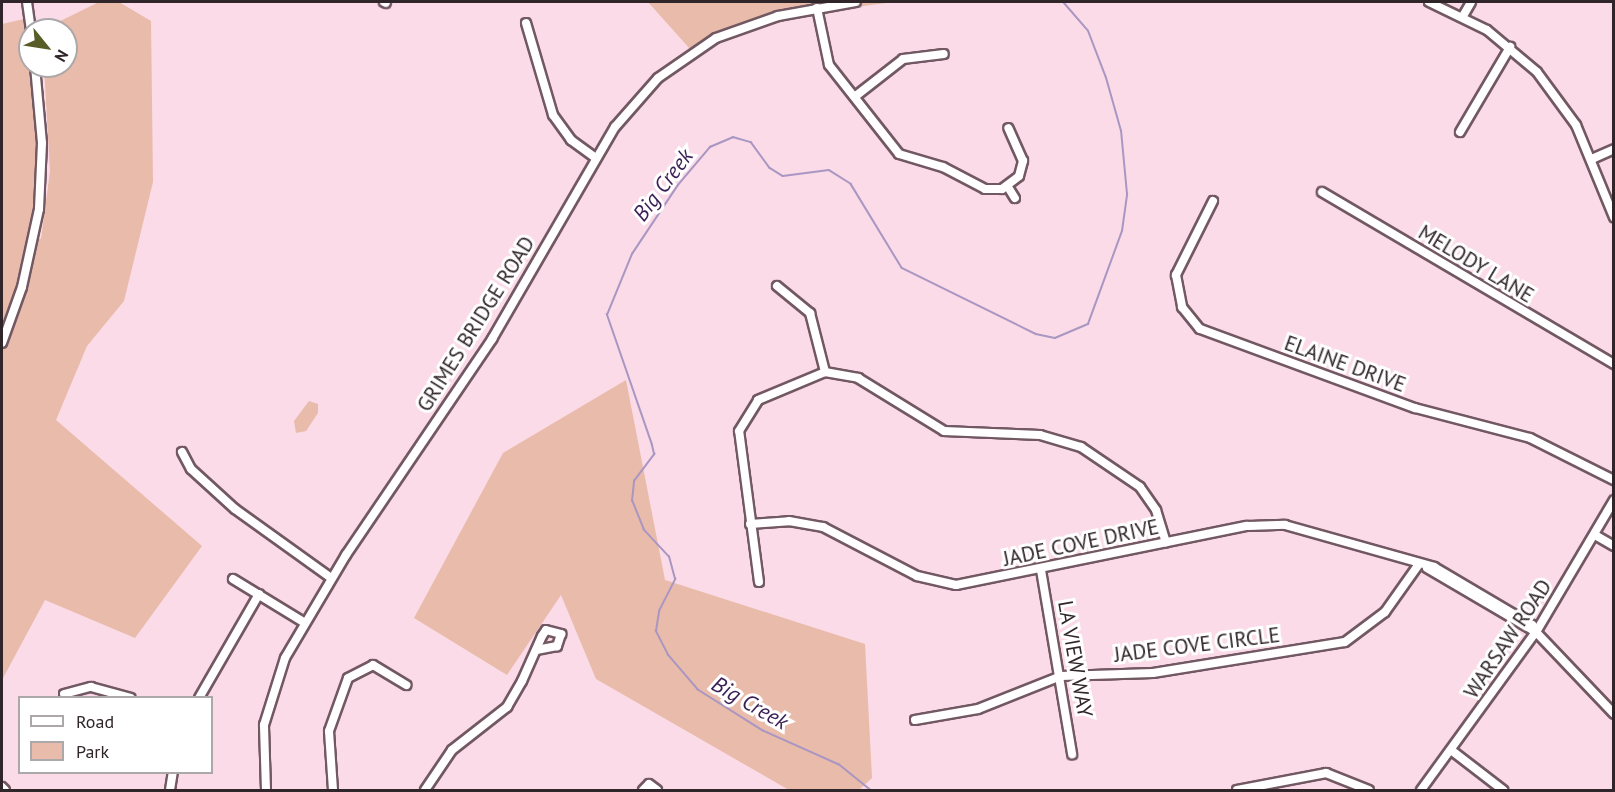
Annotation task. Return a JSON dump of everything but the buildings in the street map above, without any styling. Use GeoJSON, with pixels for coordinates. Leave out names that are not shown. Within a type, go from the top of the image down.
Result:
{"type":"FeatureCollection","features":[{"type":"Feature","properties":{"kind":"street"},"geometry":{"type":"LineString","coordinates":[[27,2],[29,18]]}},
{"type":"Feature","properties":{"kind":"street","name":"GRIMES BRIDGE ROAD"},"geometry":{"type":"LineString","coordinates":[[266,790],[267,709],[305,623],[332,578],[492,339],[596,158],[635,101],[688,55],[746,25],[818,8],[856,2]]}},
{"type":"Feature","properties":{"kind":"street"},"geometry":{"type":"LineString","coordinates":[[1429,2],[1463,16],[1510,46],[1556,94],[1594,158],[1614,217]]}},
{"type":"Feature","properties":{"kind":"street"},"geometry":{"type":"LineString","coordinates":[[1463,16],[1471,2]]}},
{"type":"Feature","properties":{"kind":"street"},"geometry":{"type":"LineString","coordinates":[[818,8],[829,65],[857,95],[899,154],[943,167],[985,189],[1008,187]]}},
{"type":"Feature","properties":{"kind":"street"},"geometry":{"type":"LineString","coordinates":[[526,23],[553,116],[571,140],[596,158]]}},
{"type":"Feature","properties":{"kind":"street"},"geometry":{"type":"LineString","coordinates":[[1460,132],[1510,46]]}},
{"type":"Feature","properties":{"kind":"street"},"geometry":{"type":"LineString","coordinates":[[857,95],[903,59],[944,54]]}},
{"type":"Feature","properties":{"kind":"street"},"geometry":{"type":"LineString","coordinates":[[2,343],[22,287],[39,209],[42,143],[36,78]]}},
{"type":"Feature","properties":{"kind":"street"},"geometry":{"type":"LineString","coordinates":[[1008,128],[1023,161],[1008,187]]}},
{"type":"Feature","properties":{"kind":"street"},"geometry":{"type":"LineString","coordinates":[[1594,158],[1614,149]]}},
{"type":"Feature","properties":{"kind":"street"},"geometry":{"type":"LineString","coordinates":[[1008,187],[1015,198]]}},
{"type":"Feature","properties":{"kind":"street","name":"MELODY LANE"},"geometry":{"type":"LineString","coordinates":[[1322,192],[1614,364]]}},
{"type":"Feature","properties":{"kind":"street","name":"ELAINE DRIVE"},"geometry":{"type":"LineString","coordinates":[[1214,201],[1176,275],[1182,307],[1200,329],[1415,408],[1530,438],[1614,480]]}},
{"type":"Feature","properties":{"kind":"street"},"geometry":{"type":"LineString","coordinates":[[777,286],[810,313],[825,372]]}},
{"type":"Feature","properties":{"kind":"street"},"geometry":{"type":"LineString","coordinates":[[759,582],[738,443],[744,417],[765,395],[825,372],[858,378],[944,431],[1040,435],[1081,447],[1140,487],[1156,510],[1166,543]]}},
{"type":"Feature","properties":{"kind":"street"},"geometry":{"type":"LineString","coordinates":[[182,452],[190,469],[235,509],[332,578]]}},
{"type":"Feature","properties":{"kind":"street","name":"WARSAW ROAD"},"geometry":{"type":"LineString","coordinates":[[1421,790],[1534,631],[1595,536],[1614,500]]}},
{"type":"Feature","properties":{"kind":"street","name":"JADE COVE DRIVE"},"geometry":{"type":"LineString","coordinates":[[750,524],[789,521],[823,527],[943,584],[1041,570],[1247,526],[1285,525],[1423,566],[1532,625],[1534,631],[1614,714]]}},
{"type":"Feature","properties":{"kind":"street"},"geometry":{"type":"LineString","coordinates":[[1595,536],[1614,546]]}},
{"type":"Feature","properties":{"kind":"street","name":"JADE COVE CIRCLE"},"geometry":{"type":"LineString","coordinates":[[915,720],[978,709],[1061,676],[1153,673],[1344,642],[1385,612],[1423,566]]}},
{"type":"Feature","properties":{"kind":"street","name":"LA VIEW WAY"},"geometry":{"type":"LineString","coordinates":[[1041,570],[1061,676],[1072,754]]}},
{"type":"Feature","properties":{"kind":"street"},"geometry":{"type":"LineString","coordinates":[[233,579],[305,623]]}},
{"type":"Feature","properties":{"kind":"street"},"geometry":{"type":"LineString","coordinates":[[201,696],[259,594]]}},
{"type":"Feature","properties":{"kind":"street"},"geometry":{"type":"LineString","coordinates":[[425,790],[452,750],[507,707],[536,650]]}},
{"type":"Feature","properties":{"kind":"street"},"geometry":{"type":"LineString","coordinates":[[333,790],[329,731],[348,678],[373,666],[406,685]]}},
{"type":"Feature","properties":{"kind":"street"},"geometry":{"type":"LineString","coordinates":[[64,694],[91,687],[123,696]]}},
{"type":"Feature","properties":{"kind":"street"},"geometry":{"type":"LineString","coordinates":[[1451,750],[1498,789]]}},
{"type":"Feature","properties":{"kind":"street"},"geometry":{"type":"LineString","coordinates":[[1237,790],[1326,773],[1369,790]]}},
{"type":"Feature","properties":{"kind":"street"},"geometry":{"type":"LineString","coordinates":[[170,790],[173,774]]}},
{"type":"Feature","properties":{"kind":"street"},"geometry":{"type":"LineString","coordinates":[[643,790],[649,784],[657,790]]}},
{"type":"Feature","properties":{"kind":"street"},"geometry":{"type":"LineString","coordinates":[[2,786],[5,790]]}},
{"type":"Feature","properties":{"kind":"green space"},"geometry":{"type":"Polygon","coordinates":[[[99,2],[119,2],[151,21],[153,182],[124,301],[87,346],[56,420],[202,546],[135,638],[45,600],[2,680],[2,24],[18,20],[18,78],[34,78],[41,123],[35,237],[41,239],[50,171],[45,78],[78,78],[78,18],[66,18],[99,2]]]}},
{"type":"Feature","properties":{"kind":"green space"},"geometry":{"type":"Polygon","coordinates":[[[648,2],[893,2],[748,22],[690,49],[648,2]]]}},
{"type":"Feature","properties":{"kind":"green space"},"geometry":{"type":"Polygon","coordinates":[[[626,380],[665,580],[865,644],[872,778],[859,790],[789,790],[596,679],[561,595],[507,675],[414,618],[503,453],[626,380]]]}},
{"type":"Feature","properties":{"kind":"green space"},"geometry":{"type":"Polygon","coordinates":[[[309,401],[318,404],[318,413],[306,431],[296,433],[294,421],[309,401]]]}},
{"type":"Feature","properties":{"kind":"waterway","name":"Big Creek"},"geometry":{"type":"LineString","coordinates":[[870,790],[839,765],[763,731],[698,690],[668,655],[656,631],[659,611],[675,579],[669,557],[644,530],[632,501],[634,481],[654,454],[607,315],[632,254],[678,185],[710,147],[733,137],[751,142],[770,168],[783,176],[829,170],[851,184],[902,268],[1036,334],[1055,338],[1088,324],[1122,231],[1127,194],[1121,131],[1106,78],[1088,31],[1063,2]]}}]}
